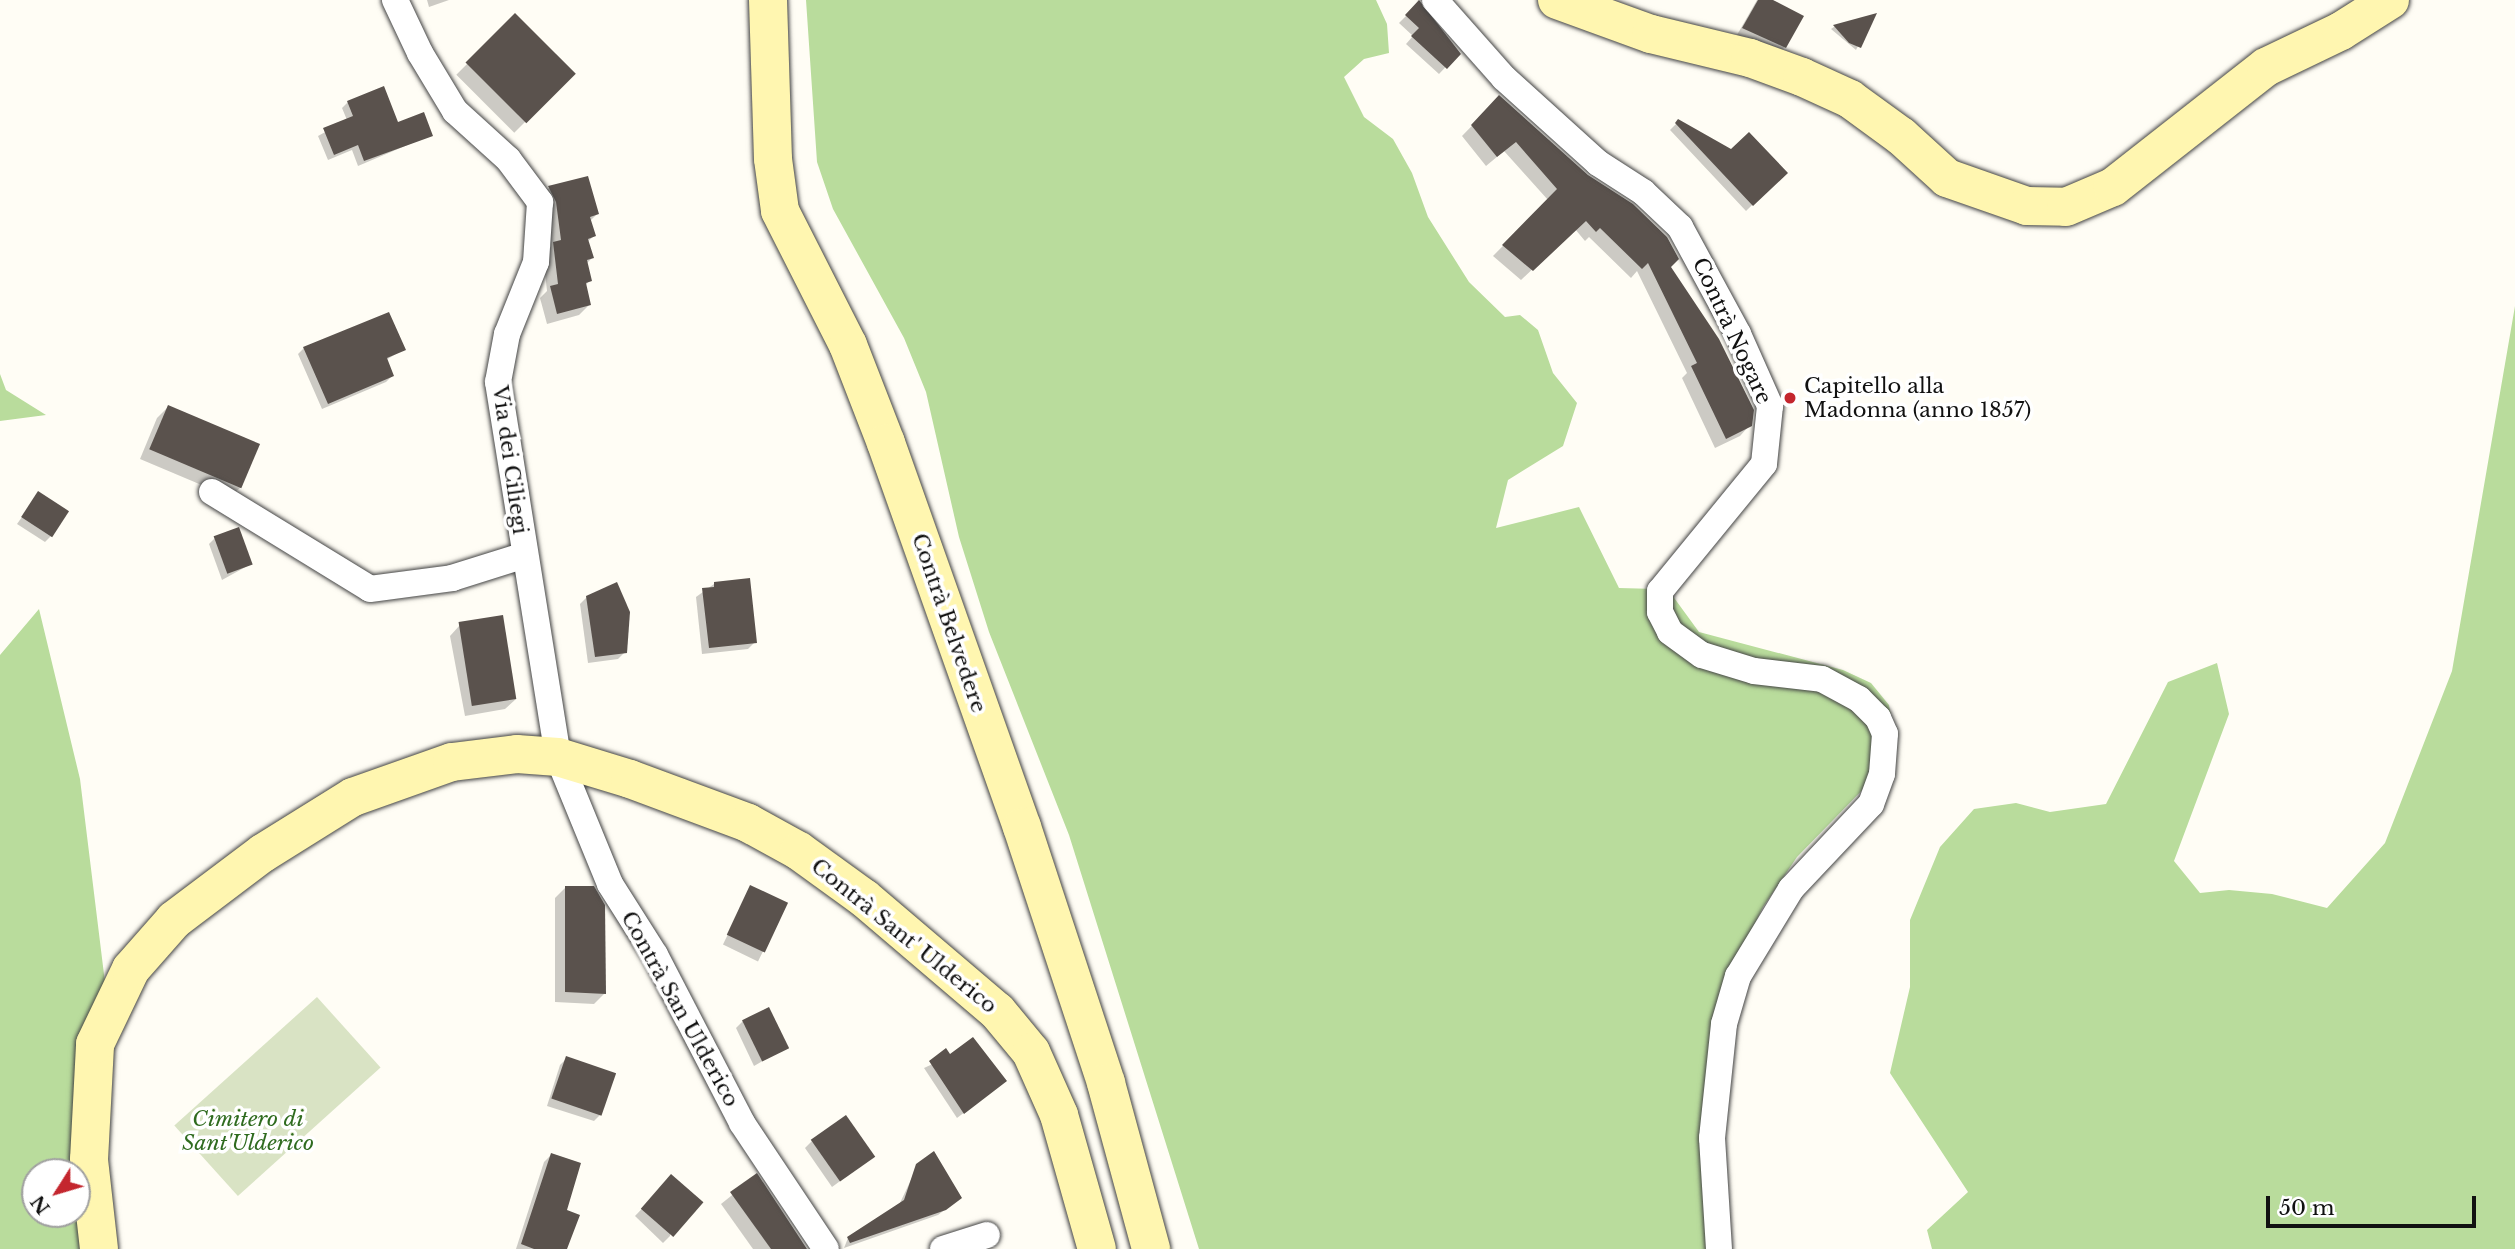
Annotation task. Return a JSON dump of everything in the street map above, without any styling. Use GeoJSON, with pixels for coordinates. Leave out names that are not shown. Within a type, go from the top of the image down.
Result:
{"type":"FeatureCollection","features":[{"type":"Feature","properties":{"kind":"street","name":"Via dei Ciliegi"},"geometry":{"type":"LineString","coordinates":[[395,0],[455,111],[508,159],[540,202],[536,262],[507,334],[498,383],[522,556],[558,757]]}},
{"type":"Feature","properties":{"kind":"street","name":"Contrà Belvedere"},"geometry":{"type":"LineString","coordinates":[[768,0],[773,159],[780,211],[848,345],[886,443],[1052,917],[1106,1083],[1151,1249]]}},
{"type":"Feature","properties":{"kind":"street","name":"Contrà Nogare"},"geometry":{"type":"LineString","coordinates":[[1435,0],[1504,78],[1598,163],[1643,192],[1680,227],[1738,334],[1770,406],[1764,464],[1660,591],[1660,612],[1670,632],[1702,655],[1741,667],[1822,679],[1858,699],[1878,718],[1885,734],[1882,774],[1871,804],[1791,889],[1738,976],[1723,1034],[1712,1138],[1719,1249]]}},
{"type":"Feature","properties":{"kind":"street"},"geometry":{"type":"LineString","coordinates":[[1557,0],[1651,34],[1751,58],[1801,77],[1850,99],[1901,136],[1947,178],[2027,206],[2066,208],[2113,187],[2266,67],[2341,31],[2390,0]]}},
{"type":"Feature","properties":{"kind":"street","name":"Via dei Ciliegi"},"geometry":{"type":"LineString","coordinates":[[212,492],[370,589],[452,579],[522,556]]}},
{"type":"Feature","properties":{"kind":"street","name":"Contrà Sant' Ulderico"},"geometry":{"type":"LineString","coordinates":[[99,1249],[89,1160],[95,1044],[131,969],[174,920],[263,853],[373,786],[463,760],[517,754],[558,757],[683,795],[799,851],[864,898],[997,1011],[1031,1052],[1059,1115],[1097,1249]]}},
{"type":"Feature","properties":{"kind":"street","name":"Contrà San Ulderico"},"geometry":{"type":"LineString","coordinates":[[558,757],[610,884],[654,955],[742,1123],[826,1249]]}},
{"type":"Feature","properties":{"kind":"street"},"geometry":{"type":"LineString","coordinates":[[943,1249],[987,1235]]}},
{"type":"Feature","properties":{"kind":"green space"},"geometry":{"type":"Polygon","coordinates":[[[806,0],[1376,0],[1387,24],[1389,53],[1364,59],[1344,77],[1364,117],[1393,139],[1412,173],[1428,217],[1469,282],[1505,317],[1520,315],[1538,330],[1553,373],[1577,403],[1563,446],[1508,480],[1496,528],[1579,507],[1619,588],[1657,589],[1672,595],[1699,632],[1843,670],[1871,683],[1889,705],[1892,721],[1873,779],[1797,857],[1763,907],[1727,981],[1714,1249],[1199,1249],[1069,835],[989,632],[959,537],[926,392],[904,338],[833,209],[817,162],[806,0]]]}},
{"type":"Feature","properties":{"kind":"green space"},"geometry":{"type":"Polygon","coordinates":[[[2515,306],[2515,1249],[1932,1249],[1927,1230],[1968,1192],[1890,1073],[1910,987],[1910,920],[1940,847],[1974,809],[2016,803],[2050,812],[2106,804],[2168,682],[2217,663],[2229,714],[2174,861],[2200,893],[2229,890],[2272,894],[2327,908],[2385,843],[2452,671],[2515,306]]]}},
{"type":"Feature","properties":{"kind":"green space"},"geometry":{"type":"Polygon","coordinates":[[[0,374],[6,390],[46,415],[0,421],[0,374]]]}},
{"type":"Feature","properties":{"kind":"green space"},"geometry":{"type":"Polygon","coordinates":[[[39,609],[80,779],[108,1007],[99,1249],[0,1249],[0,655],[39,609]]]}},
{"type":"Feature","properties":{"kind":"green space","name":"Cimitero di Sant'Ulderico"},"geometry":{"type":"Polygon","coordinates":[[[317,997],[381,1068],[238,1196],[174,1125],[317,997]]]}},
{"type":"Feature","properties":{"kind":"building"},"geometry":{"type":"Polygon","coordinates":[[[1419,0],[1461,54],[1447,69],[1411,36],[1419,28],[1405,15],[1419,0]]]}},
{"type":"Feature","properties":{"kind":"building"},"geometry":{"type":"Polygon","coordinates":[[[1758,0],[1773,0],[1804,16],[1786,48],[1742,28],[1758,0]]]}},
{"type":"Feature","properties":{"kind":"building"},"geometry":{"type":"Polygon","coordinates":[[[515,13],[576,74],[526,123],[466,62],[515,13]]]}},
{"type":"Feature","properties":{"kind":"building"},"geometry":{"type":"Polygon","coordinates":[[[1877,13],[1861,48],[1849,43],[1833,25],[1877,13]]]}},
{"type":"Feature","properties":{"kind":"building"},"geometry":{"type":"Polygon","coordinates":[[[384,86],[398,122],[424,112],[433,136],[364,161],[358,145],[334,155],[323,128],[353,116],[347,101],[384,86]]]}},
{"type":"Feature","properties":{"kind":"building"},"geometry":{"type":"Polygon","coordinates":[[[1499,95],[1588,175],[1633,204],[1667,237],[1679,259],[1671,267],[1719,339],[1754,410],[1752,426],[1726,439],[1691,366],[1697,363],[1648,263],[1642,269],[1600,228],[1596,232],[1586,221],[1533,271],[1502,245],[1557,189],[1516,142],[1497,157],[1471,125],[1499,95]]]}},
{"type":"Feature","properties":{"kind":"building"},"geometry":{"type":"Polygon","coordinates":[[[1678,119],[1731,149],[1749,132],[1788,173],[1753,206],[1675,123],[1678,119]]]}},
{"type":"Feature","properties":{"kind":"building"},"geometry":{"type":"Polygon","coordinates":[[[588,176],[599,214],[590,217],[596,236],[588,239],[594,258],[587,260],[592,281],[586,283],[591,305],[557,314],[550,286],[558,284],[553,242],[561,240],[556,202],[548,186],[588,176]]]}},
{"type":"Feature","properties":{"kind":"building"},"geometry":{"type":"Polygon","coordinates":[[[389,312],[406,350],[387,358],[394,376],[328,404],[303,347],[389,312]]]}},
{"type":"Feature","properties":{"kind":"building"},"geometry":{"type":"Polygon","coordinates":[[[168,405],[260,444],[241,488],[149,449],[168,405]]]}},
{"type":"Feature","properties":{"kind":"building"},"geometry":{"type":"Polygon","coordinates":[[[38,491],[69,511],[52,537],[21,517],[38,491]]]}},
{"type":"Feature","properties":{"kind":"building"},"geometry":{"type":"Polygon","coordinates":[[[239,527],[253,565],[227,574],[214,536],[239,527]]]}},
{"type":"Feature","properties":{"kind":"building"},"geometry":{"type":"Polygon","coordinates":[[[750,578],[757,643],[709,648],[702,588],[714,587],[714,582],[750,578]]]}},
{"type":"Feature","properties":{"kind":"building"},"geometry":{"type":"Polygon","coordinates":[[[617,582],[630,612],[627,653],[595,657],[586,596],[617,582]]]}},
{"type":"Feature","properties":{"kind":"building"},"geometry":{"type":"Polygon","coordinates":[[[503,615],[516,699],[472,706],[459,622],[503,615]]]}},
{"type":"Feature","properties":{"kind":"building"},"geometry":{"type":"Polygon","coordinates":[[[750,885],[788,903],[765,953],[727,935],[750,885]]]}},
{"type":"Feature","properties":{"kind":"building"},"geometry":{"type":"Polygon","coordinates":[[[565,886],[594,886],[605,905],[606,994],[565,992],[565,886]]]}},
{"type":"Feature","properties":{"kind":"building"},"geometry":{"type":"Polygon","coordinates":[[[769,1007],[789,1048],[762,1061],[742,1020],[769,1007]]]}},
{"type":"Feature","properties":{"kind":"building"},"geometry":{"type":"Polygon","coordinates":[[[973,1037],[1007,1081],[964,1114],[929,1061],[946,1048],[950,1054],[973,1037]]]}},
{"type":"Feature","properties":{"kind":"building"},"geometry":{"type":"Polygon","coordinates":[[[566,1056],[616,1073],[601,1116],[551,1099],[566,1056]]]}},
{"type":"Feature","properties":{"kind":"building"},"geometry":{"type":"Polygon","coordinates":[[[846,1115],[875,1157],[840,1181],[811,1140],[846,1115]]]}},
{"type":"Feature","properties":{"kind":"building"},"geometry":{"type":"Polygon","coordinates":[[[934,1151],[962,1198],[946,1210],[850,1243],[847,1237],[904,1200],[916,1164],[934,1151]]]}},
{"type":"Feature","properties":{"kind":"building"},"geometry":{"type":"Polygon","coordinates":[[[551,1153],[581,1163],[567,1210],[580,1215],[567,1249],[534,1249],[521,1244],[551,1153]]]}},
{"type":"Feature","properties":{"kind":"building"},"geometry":{"type":"Polygon","coordinates":[[[757,1173],[807,1249],[771,1249],[730,1192],[757,1173]]]}},
{"type":"Feature","properties":{"kind":"building"},"geometry":{"type":"Polygon","coordinates":[[[671,1174],[703,1202],[673,1237],[641,1209],[671,1174]]]}},
{"type":"Feature","properties":{"kind":"place","name":"Capitello alla Madonna (anno 1857)"},"geometry":{"type":"Point","coordinates":[1790,398]}}]}
